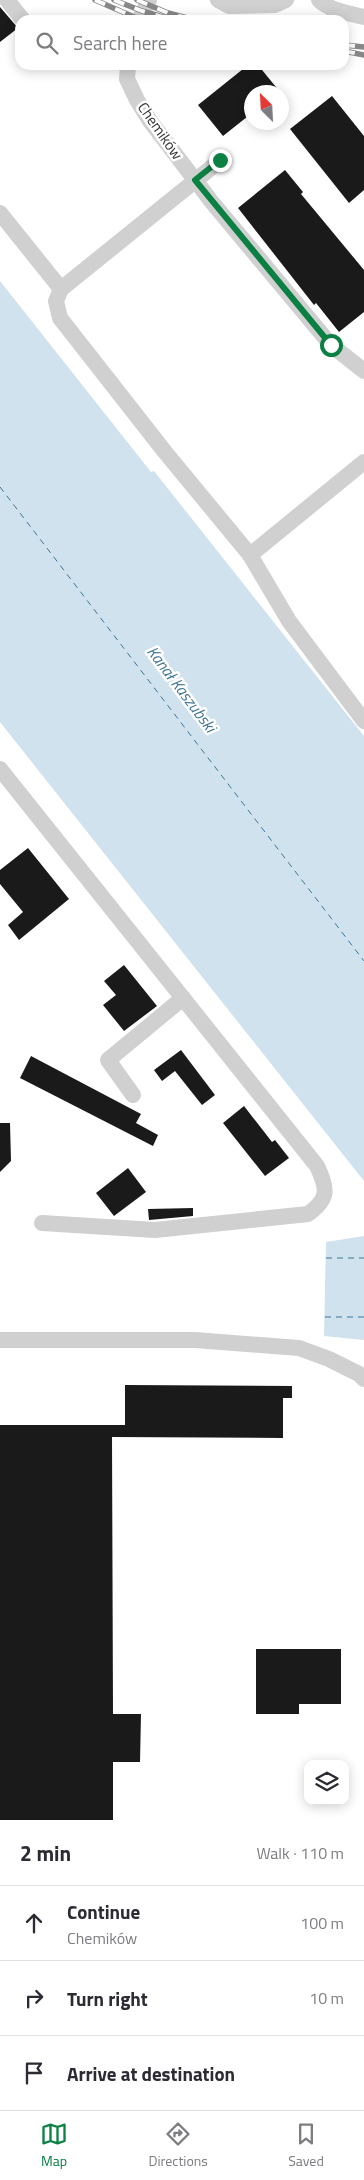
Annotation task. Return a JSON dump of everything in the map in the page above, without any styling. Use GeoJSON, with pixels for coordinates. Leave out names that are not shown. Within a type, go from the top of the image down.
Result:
{"type":"FeatureCollection","features":[{"type":"Feature","properties":{"kind":"lane"},"geometry":{"type":"LineString","coordinates":[[7,0],[19,15]]}},
{"type":"Feature","properties":{"kind":"lane"},"geometry":{"type":"LineString","coordinates":[[142,15],[149,0]]}},
{"type":"Feature","properties":{"kind":"lane"},"geometry":{"type":"LineString","coordinates":[[218,0],[229,6],[238,6],[275,5],[286,0]]}},
{"type":"Feature","properties":{"kind":"lane"},"geometry":{"type":"LineString","coordinates":[[319,0],[335,10],[364,17]]}},
{"type":"Feature","properties":{"kind":"lane","name":"Chemików"},"geometry":{"type":"LineString","coordinates":[[128,70],[127,79],[137,100],[150,121],[195,180],[331,345],[364,371]]}},
{"type":"Feature","properties":{"kind":"lane"},"geometry":{"type":"LineString","coordinates":[[222,159],[62,289],[56,301],[60,318],[165,452],[250,555],[289,621],[364,721]]}},
{"type":"Feature","properties":{"kind":"lane"},"geometry":{"type":"LineString","coordinates":[[0,213],[62,289]]}},
{"type":"Feature","properties":{"kind":"lane"},"geometry":{"type":"LineString","coordinates":[[250,555],[364,462]]}},
{"type":"Feature","properties":{"kind":"lane"},"geometry":{"type":"LineString","coordinates":[[0,769],[317,1166],[324,1181],[325,1195],[318,1206],[308,1214],[284,1218],[155,1230],[42,1223]]}},
{"type":"Feature","properties":{"kind":"lane"},"geometry":{"type":"LineString","coordinates":[[133,1095],[108,1060],[183,998]]}},
{"type":"Feature","properties":{"kind":"lane"},"geometry":{"type":"LineString","coordinates":[[0,1340],[195,1340],[299,1348],[329,1359],[359,1374],[364,1379]]}},
{"type":"Feature","properties":{"kind":"water","name":"Kanał Kaszubski"},"geometry":{"type":"Polygon","coordinates":[[[0,281],[151,472],[154,471],[364,736],[364,1181],[0,722],[0,281]]]}},
{"type":"Feature","properties":{"kind":"water"},"geometry":{"type":"Polygon","coordinates":[[[364,1236],[364,1340],[324,1336],[326,1242],[364,1236]]]}},
{"type":"Feature","properties":{"kind":"building"},"geometry":{"type":"Polygon","coordinates":[[[0,7],[15,24],[15,30],[0,42],[0,7]]]}},
{"type":"Feature","properties":{"kind":"building"},"geometry":{"type":"Polygon","coordinates":[[[242,70],[262,70],[274,85],[244,85],[244,119],[223,136],[198,105],[242,70]]]}},
{"type":"Feature","properties":{"kind":"building"},"geometry":{"type":"Polygon","coordinates":[[[332,96],[364,136],[364,190],[349,203],[290,129],[332,96]]]}},
{"type":"Feature","properties":{"kind":"building"},"geometry":{"type":"Polygon","coordinates":[[[285,170],[303,192],[301,194],[364,270],[364,312],[339,332],[316,303],[314,305],[238,208],[285,170]]]}},
{"type":"Feature","properties":{"kind":"building"},"geometry":{"type":"Polygon","coordinates":[[[28,848],[69,899],[19,940],[8,925],[23,912],[0,884],[0,870],[28,848]]]}},
{"type":"Feature","properties":{"kind":"building"},"geometry":{"type":"Polygon","coordinates":[[[124,965],[157,1006],[124,1031],[103,1005],[116,995],[104,981],[124,965]]]}},
{"type":"Feature","properties":{"kind":"building"},"geometry":{"type":"Polygon","coordinates":[[[181,1050],[215,1095],[202,1105],[175,1071],[162,1081],[154,1070],[181,1050]]]}},
{"type":"Feature","properties":{"kind":"building"},"geometry":{"type":"Polygon","coordinates":[[[31,1056],[141,1114],[136,1123],[158,1135],[153,1146],[20,1078],[31,1056]]]}},
{"type":"Feature","properties":{"kind":"building"},"geometry":{"type":"Polygon","coordinates":[[[244,1106],[272,1142],[275,1140],[289,1158],[265,1176],[223,1123],[244,1106]]]}},
{"type":"Feature","properties":{"kind":"building"},"geometry":{"type":"Polygon","coordinates":[[[0,1123],[10,1123],[11,1161],[0,1172],[0,1123]]]}},
{"type":"Feature","properties":{"kind":"building"},"geometry":{"type":"Polygon","coordinates":[[[128,1168],[146,1192],[114,1216],[96,1193],[128,1168]]]}},
{"type":"Feature","properties":{"kind":"building"},"geometry":{"type":"Polygon","coordinates":[[[193,1208],[193,1216],[149,1220],[148,1209],[193,1208]]]}},
{"type":"Feature","properties":{"kind":"building"},"geometry":{"type":"Polygon","coordinates":[[[125,1385],[292,1386],[292,1398],[283,1398],[283,1438],[112,1437],[113,1714],[141,1714],[140,1762],[113,1762],[113,1820],[0,1820],[0,1425],[125,1425],[125,1385]]]}},
{"type":"Feature","properties":{"kind":"building"},"geometry":{"type":"Polygon","coordinates":[[[256,1649],[341,1649],[341,1704],[299,1704],[299,1714],[256,1714],[256,1649]]]}},
{"type":"Feature","properties":{"kind":"ferry route"},"geometry":{"type":"LineString","coordinates":[[0,487],[364,961]]}},
{"type":"Feature","properties":{"kind":"ferry route"},"geometry":{"type":"LineString","coordinates":[[326,1258],[364,1258]]}},
{"type":"Feature","properties":{"kind":"ferry route"},"geometry":{"type":"LineString","coordinates":[[325,1317],[364,1317]]}},
{"type":"Feature","properties":{"kind":"railway"},"geometry":{"type":"LineString","coordinates":[[95,0],[130,15]]}},
{"type":"Feature","properties":{"kind":"railway"},"geometry":{"type":"LineString","coordinates":[[114,0],[156,15]]}},
{"type":"Feature","properties":{"kind":"railway"},"geometry":{"type":"LineString","coordinates":[[137,0],[176,15]]}},
{"type":"Feature","properties":{"kind":"railway"},"geometry":{"type":"LineString","coordinates":[[349,46],[364,47]]}},
{"type":"Feature","properties":{"kind":"railway"},"geometry":{"type":"LineString","coordinates":[[349,52],[364,55]]}},
{"type":"Feature","properties":{"kind":"route"},"geometry":{"type":"LineString","coordinates":[[220,160],[195,180],[331,345]]}}]}
